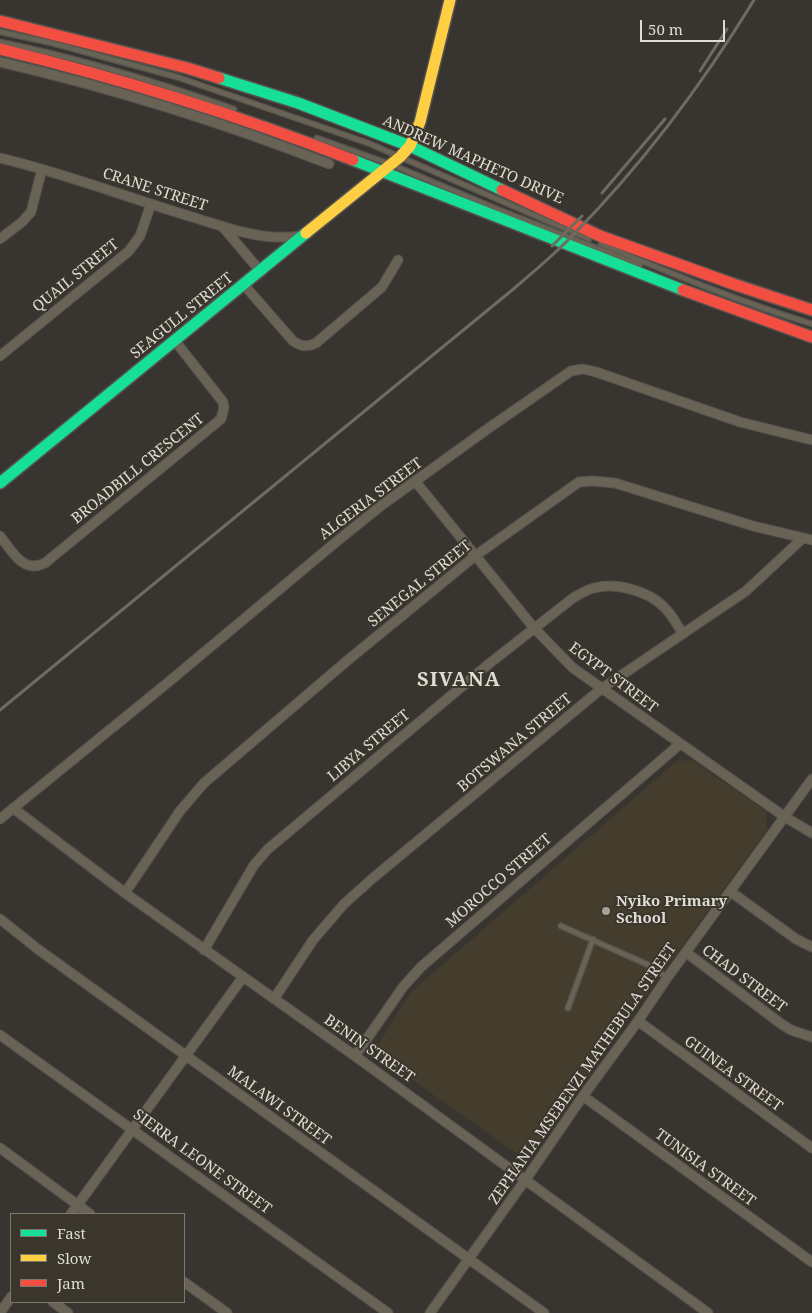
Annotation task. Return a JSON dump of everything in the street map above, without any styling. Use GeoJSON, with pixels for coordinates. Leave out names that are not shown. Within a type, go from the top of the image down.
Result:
{"type":"FeatureCollection","features":[{"type":"Feature","properties":{"kind":"main road","name":"SEAGULL STREET"},"geometry":{"type":"LineString","coordinates":[[0,483],[261,272],[392,164],[410,146],[420,122],[450,0]]}},
{"type":"Feature","properties":{"kind":"main road","name":"ANDREW MAPHETO DRIVE"},"geometry":{"type":"LineString","coordinates":[[0,21],[186,68],[298,103],[410,146],[600,236],[812,310]]}},
{"type":"Feature","properties":{"kind":"main road"},"geometry":{"type":"LineString","coordinates":[[0,50],[70,66],[181,99],[296,138],[392,164],[726,307],[812,337]]}},
{"type":"Feature","properties":{"kind":"street"},"geometry":{"type":"LineString","coordinates":[[0,62],[116,91],[190,114],[329,164]]}},
{"type":"Feature","properties":{"kind":"street","name":"CRANE STREET"},"geometry":{"type":"LineString","coordinates":[[0,158],[42,169],[221,226],[268,237],[288,238],[303,236]]}},
{"type":"Feature","properties":{"kind":"street"},"geometry":{"type":"LineString","coordinates":[[0,239],[22,222],[31,212],[42,169]]}},
{"type":"Feature","properties":{"kind":"street","name":"QUAIL STREET"},"geometry":{"type":"LineString","coordinates":[[0,356],[129,251],[140,236],[151,204]]}},
{"type":"Feature","properties":{"kind":"street"},"geometry":{"type":"LineString","coordinates":[[221,226],[261,272]]}},
{"type":"Feature","properties":{"kind":"street"},"geometry":{"type":"LineString","coordinates":[[244,285],[293,341],[300,346],[306,346],[316,342],[370,298],[388,278],[398,260]]}},
{"type":"Feature","properties":{"kind":"street","name":"BROADBILL CRESCENT"},"geometry":{"type":"LineString","coordinates":[[0,536],[24,565],[35,567],[45,563],[221,420],[224,408],[222,402],[175,341]]}},
{"type":"Feature","properties":{"kind":"street","name":"ALGERIA STREET"},"geometry":{"type":"LineString","coordinates":[[0,819],[171,680],[336,542],[415,481],[562,377],[577,370],[596,372],[740,422],[812,440]]}},
{"type":"Feature","properties":{"kind":"street","name":"EGYPT STREET"},"geometry":{"type":"LineString","coordinates":[[415,481],[534,628],[573,668],[784,816],[812,833]]}},
{"type":"Feature","properties":{"kind":"street","name":"SENEGAL STREET"},"geometry":{"type":"LineString","coordinates":[[125,893],[180,810],[204,783],[348,660],[475,556],[578,482],[615,483],[753,526],[807,539]]}},
{"type":"Feature","properties":{"kind":"street","name":"BOTSWANA STREET"},"geometry":{"type":"LineString","coordinates":[[274,999],[313,940],[344,904],[373,878],[601,689],[746,591],[807,539]]}},
{"type":"Feature","properties":{"kind":"street","name":"LIBYA STREET"},"geometry":{"type":"LineString","coordinates":[[204,950],[261,856],[282,836],[573,598],[585,591],[612,586],[643,594],[654,600],[671,614],[683,634]]}},
{"type":"Feature","properties":{"kind":"street","name":"MOROCCO STREET"},"geometry":{"type":"LineString","coordinates":[[355,1056],[403,987],[416,972],[680,744]]}},
{"type":"Feature","properties":{"kind":"street","name":"ZEPHANIA MSEBENZI MATHEBULA STREET"},"geometry":{"type":"LineString","coordinates":[[430,1313],[667,978],[812,779]]}},
{"type":"Feature","properties":{"kind":"street","name":"BENIN STREET"},"geometry":{"type":"LineString","coordinates":[[13,808],[125,893],[526,1179],[708,1313]]}},
{"type":"Feature","properties":{"kind":"street"},"geometry":{"type":"LineString","coordinates":[[731,892],[796,939],[812,947]]}},
{"type":"Feature","properties":{"kind":"street","name":"MALAWI STREET"},"geometry":{"type":"LineString","coordinates":[[0,919],[39,950],[544,1313]]}},
{"type":"Feature","properties":{"kind":"street","name":"CHAD STREET"},"geometry":{"type":"LineString","coordinates":[[687,953],[780,1023],[796,1032],[812,1037]]}},
{"type":"Feature","properties":{"kind":"street"},"geometry":{"type":"LineString","coordinates":[[72,1213],[243,977]]}},
{"type":"Feature","properties":{"kind":"street","name":"GUINEA STREET"},"geometry":{"type":"LineString","coordinates":[[638,1021],[812,1148]]}},
{"type":"Feature","properties":{"kind":"street","name":"SIERRA LEONE STREET"},"geometry":{"type":"LineString","coordinates":[[0,1035],[388,1313]]}},
{"type":"Feature","properties":{"kind":"street","name":"TUNISIA STREET"},"geometry":{"type":"LineString","coordinates":[[583,1096],[812,1262]]}},
{"type":"Feature","properties":{"kind":"street"},"geometry":{"type":"LineString","coordinates":[[0,1148],[89,1213]]}},
{"type":"Feature","properties":{"kind":"street"},"geometry":{"type":"LineString","coordinates":[[185,1283],[227,1313]]}},
{"type":"Feature","properties":{"kind":"street"},"geometry":{"type":"LineString","coordinates":[[0,1313],[10,1298]]}},
{"type":"Feature","properties":{"kind":"street"},"geometry":{"type":"LineString","coordinates":[[54,1303],[68,1313]]}},
{"type":"Feature","properties":{"kind":"lane"},"geometry":{"type":"LineString","coordinates":[[0,32],[52,43],[177,77],[368,143],[392,164],[725,301],[812,330]]}},
{"type":"Feature","properties":{"kind":"lane"},"geometry":{"type":"LineString","coordinates":[[0,42],[49,52],[154,82],[237,110]]}},
{"type":"Feature","properties":{"kind":"lane"},"geometry":{"type":"LineString","coordinates":[[310,136],[464,186],[608,247],[736,298],[812,324]]}},
{"type":"Feature","properties":{"kind":"lane"},"geometry":{"type":"LineString","coordinates":[[561,926],[653,967],[667,978]]}},
{"type":"Feature","properties":{"kind":"lane"},"geometry":{"type":"LineString","coordinates":[[568,1008],[593,939]]}},
{"type":"Feature","properties":{"kind":"shaded area","name":"Nyiko Primary School"},"geometry":{"type":"Polygon","coordinates":[[[691,760],[766,811],[767,830],[532,1151],[516,1153],[380,1057],[378,1045],[410,993],[677,761],[691,760]]]}},
{"type":"Feature","properties":{"kind":"railway"},"geometry":{"type":"LineString","coordinates":[[0,710],[511,291],[558,250],[624,180],[670,123],[714,63],[754,0]]}},
{"type":"Feature","properties":{"kind":"railway"},"geometry":{"type":"LineString","coordinates":[[700,71],[727,29]]}},
{"type":"Feature","properties":{"kind":"railway"},"geometry":{"type":"LineString","coordinates":[[602,193],[665,119]]}},
{"type":"Feature","properties":{"kind":"railway"},"geometry":{"type":"LineString","coordinates":[[552,246],[582,216]]}},
{"type":"Feature","properties":{"kind":"traffic: fast"},"geometry":{"type":"LineString","coordinates":[[219,78],[298,103],[410,146],[502,190]]}},
{"type":"Feature","properties":{"kind":"traffic: fast"},"geometry":{"type":"LineString","coordinates":[[353,160],[683,290]]}},
{"type":"Feature","properties":{"kind":"traffic: fast"},"geometry":{"type":"LineString","coordinates":[[0,483],[306,233]]}},
{"type":"Feature","properties":{"kind":"traffic: slow"},"geometry":{"type":"LineString","coordinates":[[306,233],[400,157],[410,146],[420,122],[450,0]]}},
{"type":"Feature","properties":{"kind":"traffic: jam"},"geometry":{"type":"LineString","coordinates":[[0,21],[187,68],[219,78]]}},
{"type":"Feature","properties":{"kind":"traffic: jam"},"geometry":{"type":"LineString","coordinates":[[0,49],[90,72],[178,98],[353,160]]}},
{"type":"Feature","properties":{"kind":"traffic: jam"},"geometry":{"type":"LineString","coordinates":[[502,190],[600,236],[812,310]]}},
{"type":"Feature","properties":{"kind":"traffic: jam"},"geometry":{"type":"LineString","coordinates":[[683,290],[812,337]]}},
{"type":"Feature","properties":{"kind":"place","name":"Nyiko Primary School"},"geometry":{"type":"Point","coordinates":[606,911]}},
{"type":"Feature","properties":{"kind":"district","name":"SIVANA"},"geometry":{"type":"Point","coordinates":[459,680]}}]}
